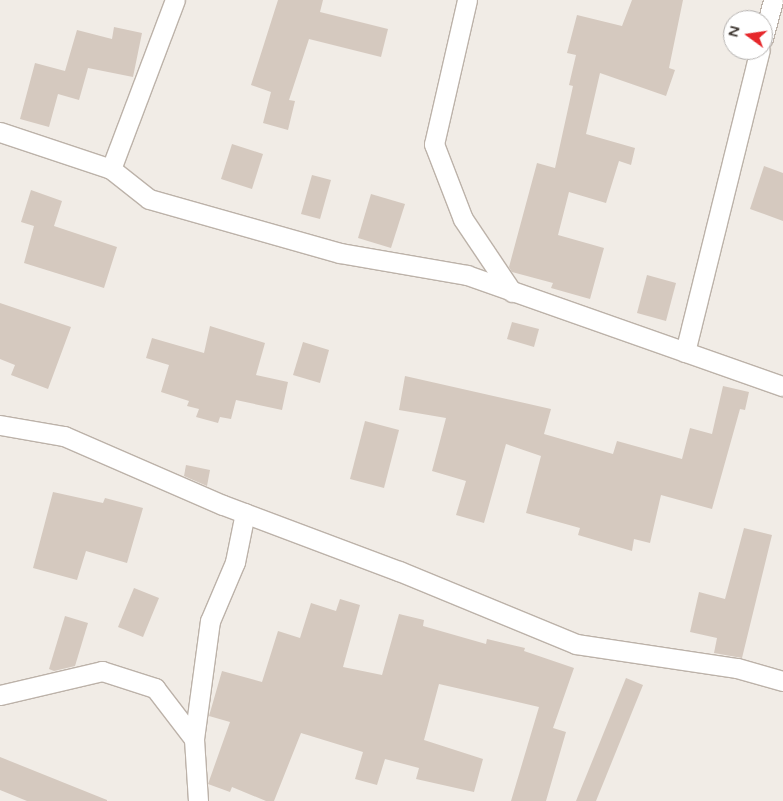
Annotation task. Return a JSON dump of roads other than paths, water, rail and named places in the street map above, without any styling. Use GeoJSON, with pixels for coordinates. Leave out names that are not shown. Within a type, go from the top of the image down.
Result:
{"type":"FeatureCollection","features":[{"type":"Feature","properties":{"kind":"street"},"geometry":{"type":"LineString","coordinates":[[111,169],[175,0]]}},
{"type":"Feature","properties":{"kind":"street"},"geometry":{"type":"LineString","coordinates":[[468,0],[434,144],[463,220],[512,292]]}},
{"type":"Feature","properties":{"kind":"street"},"geometry":{"type":"LineString","coordinates":[[685,352],[758,60]]}},
{"type":"Feature","properties":{"kind":"street"},"geometry":{"type":"LineString","coordinates":[[0,132],[111,169],[149,199],[340,253],[467,275],[783,386]]}},
{"type":"Feature","properties":{"kind":"street"},"geometry":{"type":"LineString","coordinates":[[0,425],[64,436],[245,513],[399,571],[576,644],[737,668],[783,681]]}},
{"type":"Feature","properties":{"kind":"street"},"geometry":{"type":"LineString","coordinates":[[198,801],[194,739],[210,621],[234,562],[245,513]]}},
{"type":"Feature","properties":{"kind":"street"},"geometry":{"type":"LineString","coordinates":[[0,695],[102,671],[155,688],[194,739]]}}]}
